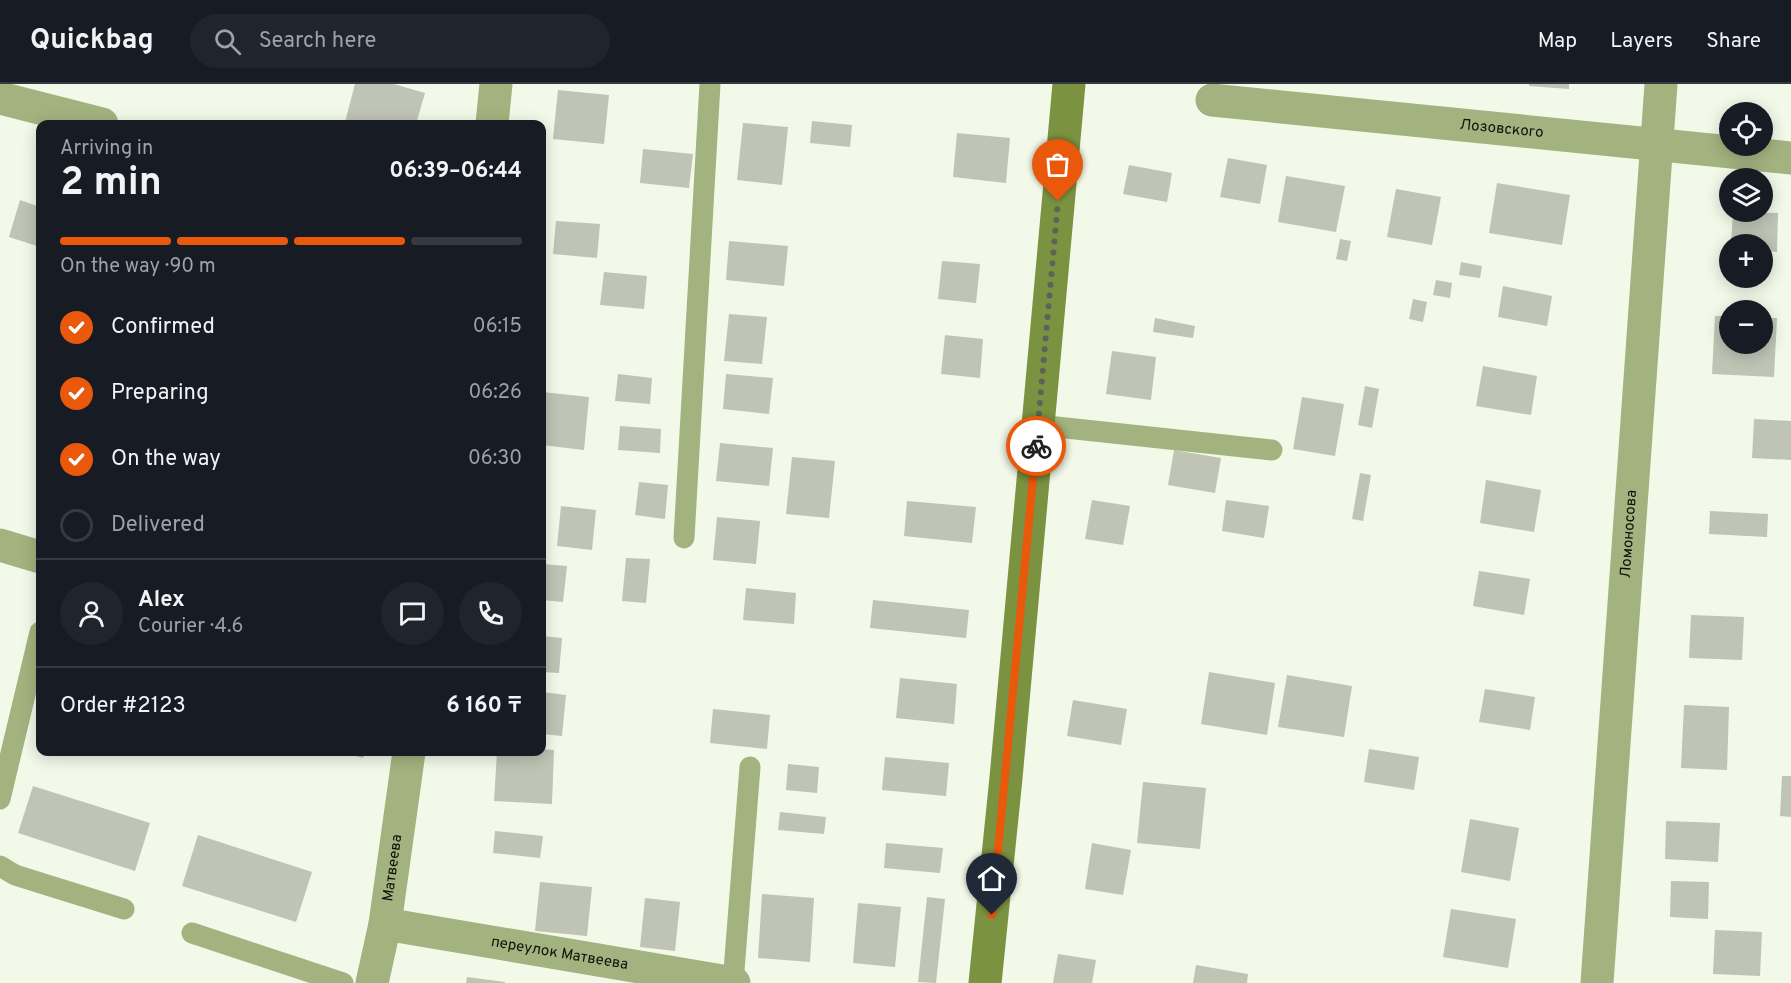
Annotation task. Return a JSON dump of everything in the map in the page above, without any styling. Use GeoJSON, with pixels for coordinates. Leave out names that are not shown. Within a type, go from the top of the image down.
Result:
{"type":"FeatureCollection","features":[{"type":"Feature","properties":{"kind":"main road"},"geometry":{"type":"LineString","coordinates":[[985,983],[1006,778],[1069,84]]}},
{"type":"Feature","properties":{"kind":"street"},"geometry":{"type":"LineString","coordinates":[[492,120],[496,84]]}},
{"type":"Feature","properties":{"kind":"street","name":"Ломоносова"},"geometry":{"type":"LineString","coordinates":[[1597,983],[1661,84]]}},
{"type":"Feature","properties":{"kind":"street"},"geometry":{"type":"LineString","coordinates":[[0,98],[86,120]]}},
{"type":"Feature","properties":{"kind":"street","name":"Лозовского"},"geometry":{"type":"LineString","coordinates":[[1212,100],[1791,158]]}},
{"type":"Feature","properties":{"kind":"street"},"geometry":{"type":"LineString","coordinates":[[0,545],[36,556]]}},
{"type":"Feature","properties":{"kind":"street","name":"Матвеева"},"geometry":{"type":"LineString","coordinates":[[372,983],[385,924],[408,756]]}},
{"type":"Feature","properties":{"kind":"street","name":"переулок Матвеева"},"geometry":{"type":"LineString","coordinates":[[385,924],[734,983]]}},
{"type":"Feature","properties":{"kind":"lane"},"geometry":{"type":"LineString","coordinates":[[684,538],[710,84]]}},
{"type":"Feature","properties":{"kind":"lane"},"geometry":{"type":"LineString","coordinates":[[1038,425],[1272,450]]}},
{"type":"Feature","properties":{"kind":"lane"},"geometry":{"type":"LineString","coordinates":[[0,800],[36,650]]}},
{"type":"Feature","properties":{"kind":"lane"},"geometry":{"type":"LineString","coordinates":[[734,983],[750,767]]}},
{"type":"Feature","properties":{"kind":"lane"},"geometry":{"type":"LineString","coordinates":[[0,866],[15,875],[124,909]]}},
{"type":"Feature","properties":{"kind":"lane"},"geometry":{"type":"LineString","coordinates":[[192,933],[343,983]]}},
{"type":"Feature","properties":{"kind":"building"},"geometry":{"type":"Polygon","coordinates":[[[355,84],[394,84],[425,93],[417,120],[346,120],[355,84]]]}},
{"type":"Feature","properties":{"kind":"building"},"geometry":{"type":"Polygon","coordinates":[[[1529,84],[1569,84],[1569,89],[1529,86],[1529,84]]]}},
{"type":"Feature","properties":{"kind":"building"},"geometry":{"type":"Polygon","coordinates":[[[558,90],[609,95],[604,144],[553,139],[558,90]]]}},
{"type":"Feature","properties":{"kind":"building"},"geometry":{"type":"Polygon","coordinates":[[[812,121],[852,125],[850,147],[810,143],[812,121]]]}},
{"type":"Feature","properties":{"kind":"building"},"geometry":{"type":"Polygon","coordinates":[[[743,123],[788,127],[782,185],[737,180],[743,123]]]}},
{"type":"Feature","properties":{"kind":"building"},"geometry":{"type":"Polygon","coordinates":[[[957,133],[1010,138],[1006,183],[953,177],[957,133]]]}},
{"type":"Feature","properties":{"kind":"building"},"geometry":{"type":"Polygon","coordinates":[[[643,149],[693,154],[689,188],[640,183],[643,149]]]}},
{"type":"Feature","properties":{"kind":"building"},"geometry":{"type":"Polygon","coordinates":[[[1228,158],[1267,165],[1260,204],[1220,197],[1228,158]]]}},
{"type":"Feature","properties":{"kind":"building"},"geometry":{"type":"Polygon","coordinates":[[[1129,165],[1172,173],[1167,202],[1123,194],[1129,165]]]}},
{"type":"Feature","properties":{"kind":"building"},"geometry":{"type":"Polygon","coordinates":[[[1286,176],[1345,186],[1336,232],[1278,222],[1286,176]]]}},
{"type":"Feature","properties":{"kind":"building"},"geometry":{"type":"Polygon","coordinates":[[[1497,183],[1570,195],[1562,245],[1489,233],[1497,183]]]}},
{"type":"Feature","properties":{"kind":"building"},"geometry":{"type":"Polygon","coordinates":[[[1396,189],[1441,197],[1432,245],[1387,237],[1396,189]]]}},
{"type":"Feature","properties":{"kind":"building"},"geometry":{"type":"Polygon","coordinates":[[[20,200],[36,206],[36,246],[9,237],[20,200]]]}},
{"type":"Feature","properties":{"kind":"building"},"geometry":{"type":"Polygon","coordinates":[[[1773,213],[1778,213],[1777,252],[1773,252],[1773,234],[1732,234],[1732,222],[1773,222],[1773,213]]]}},
{"type":"Feature","properties":{"kind":"building"},"geometry":{"type":"Polygon","coordinates":[[[556,221],[600,224],[597,258],[553,254],[556,221]]]}},
{"type":"Feature","properties":{"kind":"building"},"geometry":{"type":"Polygon","coordinates":[[[1340,239],[1351,241],[1347,261],[1336,259],[1340,239]]]}},
{"type":"Feature","properties":{"kind":"building"},"geometry":{"type":"Polygon","coordinates":[[[729,241],[788,246],[784,286],[726,280],[729,241]]]}},
{"type":"Feature","properties":{"kind":"building"},"geometry":{"type":"Polygon","coordinates":[[[942,261],[980,264],[976,303],[938,299],[942,261]]]}},
{"type":"Feature","properties":{"kind":"building"},"geometry":{"type":"Polygon","coordinates":[[[1461,262],[1482,266],[1480,278],[1459,275],[1461,262]]]}},
{"type":"Feature","properties":{"kind":"building"},"geometry":{"type":"Polygon","coordinates":[[[604,272],[647,276],[644,309],[600,305],[604,272]]]}},
{"type":"Feature","properties":{"kind":"building"},"geometry":{"type":"Polygon","coordinates":[[[1436,280],[1452,283],[1450,298],[1433,295],[1436,280]]]}},
{"type":"Feature","properties":{"kind":"building"},"geometry":{"type":"Polygon","coordinates":[[[1503,286],[1552,296],[1547,326],[1498,317],[1503,286]]]}},
{"type":"Feature","properties":{"kind":"building"},"geometry":{"type":"Polygon","coordinates":[[[1413,299],[1427,302],[1423,322],[1409,319],[1413,299]]]}},
{"type":"Feature","properties":{"kind":"building"},"geometry":{"type":"Polygon","coordinates":[[[729,314],[767,317],[762,364],[724,361],[729,314]]]}},
{"type":"Feature","properties":{"kind":"building"},"geometry":{"type":"Polygon","coordinates":[[[1715,316],[1719,316],[1719,354],[1773,354],[1773,318],[1777,318],[1774,377],[1712,374],[1715,316]]]}},
{"type":"Feature","properties":{"kind":"building"},"geometry":{"type":"Polygon","coordinates":[[[1155,318],[1195,326],[1193,338],[1153,332],[1155,318]]]}},
{"type":"Feature","properties":{"kind":"building"},"geometry":{"type":"Polygon","coordinates":[[[945,335],[983,339],[980,378],[941,374],[945,335]]]}},
{"type":"Feature","properties":{"kind":"building"},"geometry":{"type":"Polygon","coordinates":[[[1112,351],[1156,357],[1151,400],[1106,394],[1112,351]]]}},
{"type":"Feature","properties":{"kind":"building"},"geometry":{"type":"Polygon","coordinates":[[[1483,366],[1537,376],[1531,415],[1476,406],[1483,366]]]}},
{"type":"Feature","properties":{"kind":"building"},"geometry":{"type":"Polygon","coordinates":[[[618,374],[652,378],[650,404],[615,401],[618,374]]]}},
{"type":"Feature","properties":{"kind":"building"},"geometry":{"type":"Polygon","coordinates":[[[726,374],[773,378],[769,414],[723,409],[726,374]]]}},
{"type":"Feature","properties":{"kind":"building"},"geometry":{"type":"Polygon","coordinates":[[[1365,386],[1379,389],[1372,428],[1358,425],[1365,386]]]}},
{"type":"Feature","properties":{"kind":"building"},"geometry":{"type":"Polygon","coordinates":[[[546,392],[589,397],[584,450],[546,445],[546,392]]]}},
{"type":"Feature","properties":{"kind":"building"},"geometry":{"type":"Polygon","coordinates":[[[1302,397],[1344,404],[1335,456],[1293,449],[1302,397]]]}},
{"type":"Feature","properties":{"kind":"building"},"geometry":{"type":"Polygon","coordinates":[[[1754,419],[1791,421],[1791,460],[1752,458],[1754,419]]]}},
{"type":"Feature","properties":{"kind":"building"},"geometry":{"type":"Polygon","coordinates":[[[620,426],[661,429],[660,453],[618,450],[620,426]]]}},
{"type":"Feature","properties":{"kind":"building"},"geometry":{"type":"Polygon","coordinates":[[[720,443],[773,448],[769,486],[716,481],[720,443]]]}},
{"type":"Feature","properties":{"kind":"building"},"geometry":{"type":"Polygon","coordinates":[[[1174,450],[1221,458],[1215,493],[1168,485],[1174,450]]]}},
{"type":"Feature","properties":{"kind":"building"},"geometry":{"type":"Polygon","coordinates":[[[792,457],[835,461],[829,518],[786,514],[792,457]]]}},
{"type":"Feature","properties":{"kind":"building"},"geometry":{"type":"Polygon","coordinates":[[[1360,473],[1371,475],[1363,521],[1352,519],[1360,473]]]}},
{"type":"Feature","properties":{"kind":"building"},"geometry":{"type":"Polygon","coordinates":[[[1486,480],[1541,490],[1534,532],[1480,523],[1486,480]]]}},
{"type":"Feature","properties":{"kind":"building"},"geometry":{"type":"Polygon","coordinates":[[[639,482],[668,485],[665,519],[635,515],[639,482]]]}},
{"type":"Feature","properties":{"kind":"building"},"geometry":{"type":"Polygon","coordinates":[[[1092,500],[1130,506],[1123,545],[1085,539],[1092,500]]]}},
{"type":"Feature","properties":{"kind":"building"},"geometry":{"type":"Polygon","coordinates":[[[1226,500],[1269,506],[1264,538],[1222,531],[1226,500]]]}},
{"type":"Feature","properties":{"kind":"building"},"geometry":{"type":"Polygon","coordinates":[[[907,501],[976,507],[972,543],[904,536],[907,501]]]}},
{"type":"Feature","properties":{"kind":"building"},"geometry":{"type":"Polygon","coordinates":[[[561,506],[596,510],[592,550],[557,546],[561,506]]]}},
{"type":"Feature","properties":{"kind":"building"},"geometry":{"type":"Polygon","coordinates":[[[1710,511],[1768,514],[1767,537],[1709,534],[1710,511]]]}},
{"type":"Feature","properties":{"kind":"building"},"geometry":{"type":"Polygon","coordinates":[[[717,517],[760,521],[756,564],[713,560],[717,517]]]}},
{"type":"Feature","properties":{"kind":"building"},"geometry":{"type":"Polygon","coordinates":[[[626,558],[650,559],[646,603],[622,601],[626,558]]]}},
{"type":"Feature","properties":{"kind":"building"},"geometry":{"type":"Polygon","coordinates":[[[546,564],[567,566],[563,602],[546,600],[546,564]]]}},
{"type":"Feature","properties":{"kind":"building"},"geometry":{"type":"Polygon","coordinates":[[[1479,571],[1530,579],[1524,615],[1473,606],[1479,571]]]}},
{"type":"Feature","properties":{"kind":"building"},"geometry":{"type":"Polygon","coordinates":[[[746,588],[796,593],[794,624],[743,620],[746,588]]]}},
{"type":"Feature","properties":{"kind":"building"},"geometry":{"type":"Polygon","coordinates":[[[873,600],[969,610],[966,638],[870,628],[873,600]]]}},
{"type":"Feature","properties":{"kind":"building"},"geometry":{"type":"Polygon","coordinates":[[[1691,615],[1744,617],[1742,660],[1689,658],[1691,615]]]}},
{"type":"Feature","properties":{"kind":"building"},"geometry":{"type":"Polygon","coordinates":[[[546,636],[562,638],[559,673],[546,672],[546,636]]]}},
{"type":"Feature","properties":{"kind":"building"},"geometry":{"type":"Polygon","coordinates":[[[1209,672],[1275,683],[1267,735],[1201,724],[1209,672]]]}},
{"type":"Feature","properties":{"kind":"building"},"geometry":{"type":"Polygon","coordinates":[[[1287,675],[1352,686],[1344,737],[1278,727],[1287,675]]]}},
{"type":"Feature","properties":{"kind":"building"},"geometry":{"type":"Polygon","coordinates":[[[900,678],[957,684],[954,724],[896,718],[900,678]]]}},
{"type":"Feature","properties":{"kind":"building"},"geometry":{"type":"Polygon","coordinates":[[[1485,689],[1535,697],[1530,730],[1479,722],[1485,689]]]}},
{"type":"Feature","properties":{"kind":"building"},"geometry":{"type":"Polygon","coordinates":[[[546,692],[566,695],[562,736],[546,734],[546,692]]]}},
{"type":"Feature","properties":{"kind":"building"},"geometry":{"type":"Polygon","coordinates":[[[1073,700],[1127,709],[1121,745],[1067,736],[1073,700]]]}},
{"type":"Feature","properties":{"kind":"building"},"geometry":{"type":"Polygon","coordinates":[[[1684,705],[1729,707],[1727,770],[1681,768],[1684,705]]]}},
{"type":"Feature","properties":{"kind":"building"},"geometry":{"type":"Polygon","coordinates":[[[713,709],[770,715],[767,749],[710,743],[713,709]]]}},
{"type":"Feature","properties":{"kind":"building"},"geometry":{"type":"Polygon","coordinates":[[[546,749],[554,750],[552,804],[494,801],[497,756],[546,756],[546,749]]]}},
{"type":"Feature","properties":{"kind":"building"},"geometry":{"type":"Polygon","coordinates":[[[1369,749],[1419,757],[1414,790],[1364,782],[1369,749]]]}},
{"type":"Feature","properties":{"kind":"building"},"geometry":{"type":"Polygon","coordinates":[[[885,757],[949,763],[946,796],[882,790],[885,757]]]}},
{"type":"Feature","properties":{"kind":"building"},"geometry":{"type":"Polygon","coordinates":[[[788,764],[819,767],[817,793],[786,790],[788,764]]]}},
{"type":"Feature","properties":{"kind":"building"},"geometry":{"type":"Polygon","coordinates":[[[1782,776],[1791,776],[1791,817],[1780,816],[1782,776]]]}},
{"type":"Feature","properties":{"kind":"building"},"geometry":{"type":"Polygon","coordinates":[[[1143,782],[1206,788],[1200,849],[1137,843],[1143,782]]]}},
{"type":"Feature","properties":{"kind":"building"},"geometry":{"type":"Polygon","coordinates":[[[33,786],[150,823],[135,871],[18,833],[33,786]]]}},
{"type":"Feature","properties":{"kind":"building"},"geometry":{"type":"Polygon","coordinates":[[[780,812],[826,817],[824,834],[778,830],[780,812]]]}},
{"type":"Feature","properties":{"kind":"building"},"geometry":{"type":"Polygon","coordinates":[[[1470,819],[1519,828],[1510,881],[1461,872],[1470,819]]]}},
{"type":"Feature","properties":{"kind":"building"},"geometry":{"type":"Polygon","coordinates":[[[1666,821],[1720,823],[1718,862],[1665,859],[1666,821]]]}},
{"type":"Feature","properties":{"kind":"building"},"geometry":{"type":"Polygon","coordinates":[[[495,831],[543,836],[540,858],[493,853],[495,831]]]}},
{"type":"Feature","properties":{"kind":"building"},"geometry":{"type":"Polygon","coordinates":[[[198,835],[312,872],[296,922],[182,886],[198,835]]]}},
{"type":"Feature","properties":{"kind":"building"},"geometry":{"type":"Polygon","coordinates":[[[886,843],[943,848],[940,873],[884,868],[886,843]]]}},
{"type":"Feature","properties":{"kind":"building"},"geometry":{"type":"Polygon","coordinates":[[[1092,843],[1131,850],[1123,895],[1085,889],[1092,843]]]}},
{"type":"Feature","properties":{"kind":"building"},"geometry":{"type":"Polygon","coordinates":[[[1671,881],[1709,882],[1708,919],[1670,917],[1671,881]]]}},
{"type":"Feature","properties":{"kind":"building"},"geometry":{"type":"Polygon","coordinates":[[[540,882],[592,887],[587,936],[535,931],[540,882]]]}},
{"type":"Feature","properties":{"kind":"building"},"geometry":{"type":"Polygon","coordinates":[[[762,894],[814,898],[810,962],[758,958],[762,894]]]}},
{"type":"Feature","properties":{"kind":"building"},"geometry":{"type":"Polygon","coordinates":[[[927,897],[945,899],[936,983],[918,982],[927,897]]]}},
{"type":"Feature","properties":{"kind":"building"},"geometry":{"type":"Polygon","coordinates":[[[645,898],[680,902],[675,951],[640,947],[645,898]]]}},
{"type":"Feature","properties":{"kind":"building"},"geometry":{"type":"Polygon","coordinates":[[[858,903],[901,907],[895,967],[853,963],[858,903]]]}},
{"type":"Feature","properties":{"kind":"building"},"geometry":{"type":"Polygon","coordinates":[[[1451,909],[1516,919],[1508,968],[1443,957],[1451,909]]]}},
{"type":"Feature","properties":{"kind":"building"},"geometry":{"type":"Polygon","coordinates":[[[1715,930],[1762,932],[1760,976],[1713,974],[1715,930]]]}},
{"type":"Feature","properties":{"kind":"building"},"geometry":{"type":"Polygon","coordinates":[[[1058,954],[1096,960],[1092,983],[1053,983],[1058,954]]]}},
{"type":"Feature","properties":{"kind":"building"},"geometry":{"type":"Polygon","coordinates":[[[1196,965],[1248,974],[1247,983],[1193,983],[1196,965]]]}},
{"type":"Feature","properties":{"kind":"building"},"geometry":{"type":"Polygon","coordinates":[[[467,977],[505,982],[505,983],[466,983],[467,977]]]}},
{"type":"Feature","properties":{"kind":"way so far"},"geometry":{"type":"LineString","coordinates":[[1036,446],[1058,201]]}},
{"type":"Feature","properties":{"kind":"route"},"geometry":{"type":"LineString","coordinates":[[992,915],[1036,446]]}}]}
